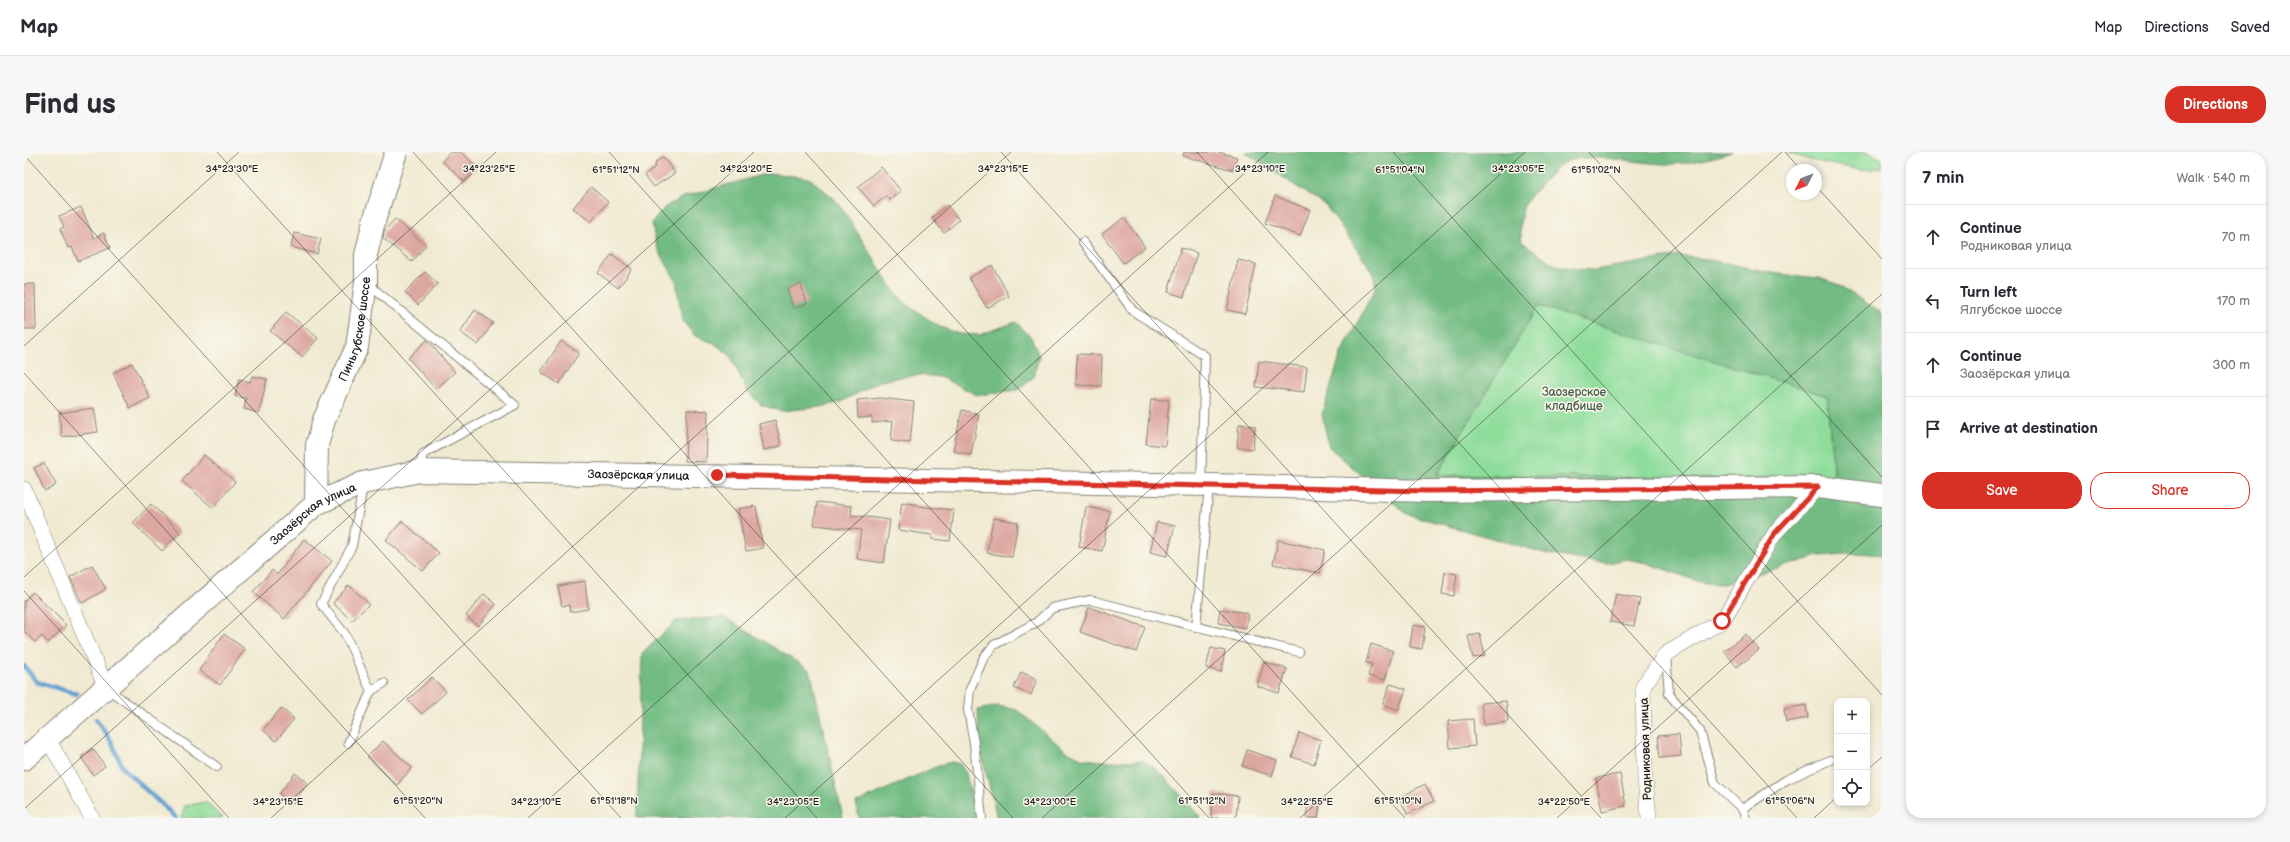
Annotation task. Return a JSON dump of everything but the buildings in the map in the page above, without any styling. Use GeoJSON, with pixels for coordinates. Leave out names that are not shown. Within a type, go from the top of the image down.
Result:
{"type":"FeatureCollection","features":[{"type":"Feature","properties":{"kind":"street","name":"Пиньгубское шоссе"},"geometry":{"type":"LineString","coordinates":[[316,504],[317,446],[324,420],[357,346],[366,282],[366,255],[374,221],[396,152]]}},
{"type":"Feature","properties":{"kind":"street","name":"Заозёрская улица"},"geometry":{"type":"LineString","coordinates":[[24,759],[316,504],[363,483],[418,470],[1205,485],[1427,491],[1818,487],[1882,495]]}},
{"type":"Feature","properties":{"kind":"street","name":"Родниковая улица"},"geometry":{"type":"LineString","coordinates":[[1649,818],[1645,780],[1643,686],[1666,654],[1722,621],[1775,533],[1818,487]]}},
{"type":"Feature","properties":{"kind":"street"},"geometry":{"type":"LineString","coordinates":[[24,489],[106,688]]}},
{"type":"Feature","properties":{"kind":"street"},"geometry":{"type":"LineString","coordinates":[[48,739],[92,818]]}},
{"type":"Feature","properties":{"kind":"lane"},"geometry":{"type":"LineString","coordinates":[[1084,242],[1133,311],[1204,356],[1205,485],[1196,628]]}},
{"type":"Feature","properties":{"kind":"lane"},"geometry":{"type":"LineString","coordinates":[[366,282],[515,404],[423,454],[418,470]]}},
{"type":"Feature","properties":{"kind":"lane"},"geometry":{"type":"LineString","coordinates":[[363,483],[352,546],[321,604],[345,634],[371,691]]}},
{"type":"Feature","properties":{"kind":"lane"},"geometry":{"type":"LineString","coordinates":[[982,818],[974,743],[968,710],[972,683],[984,657],[994,645],[1037,622],[1052,608],[1090,600],[1196,628],[1299,652]]}},
{"type":"Feature","properties":{"kind":"lane"},"geometry":{"type":"LineString","coordinates":[[1666,654],[1669,694],[1700,731],[1715,783],[1742,809],[1746,818]]}},
{"type":"Feature","properties":{"kind":"lane"},"geometry":{"type":"LineString","coordinates":[[348,743],[371,691],[384,683]]}},
{"type":"Feature","properties":{"kind":"lane"},"geometry":{"type":"LineString","coordinates":[[106,688],[216,767]]}},
{"type":"Feature","properties":{"kind":"lane"},"geometry":{"type":"LineString","coordinates":[[1742,809],[1786,780],[1830,760]]}},
{"type":"Feature","properties":{"kind":"green space"},"geometry":{"type":"Polygon","coordinates":[[[1245,152],[1732,152],[1688,163],[1673,164],[1605,158],[1567,161],[1559,166],[1548,177],[1527,201],[1522,212],[1520,225],[1522,242],[1555,265],[1575,269],[1594,270],[1678,256],[1700,258],[1778,274],[1819,278],[1839,285],[1882,313],[1882,555],[1858,553],[1819,556],[1723,584],[1703,583],[1647,563],[1627,559],[1608,563],[1548,554],[1407,514],[1329,447],[1322,414],[1341,354],[1376,287],[1373,272],[1326,206],[1245,152]],[[1538,306],[1437,475],[1834,480],[1827,396],[1538,306]]]}},
{"type":"Feature","properties":{"kind":"green space"},"geometry":{"type":"Polygon","coordinates":[[[1787,152],[1867,152],[1882,159],[1882,168],[1861,170],[1810,160],[1787,152]]]}},
{"type":"Feature","properties":{"kind":"green space"},"geometry":{"type":"Polygon","coordinates":[[[769,173],[809,178],[824,190],[839,204],[893,289],[906,304],[940,327],[959,334],[979,335],[1016,322],[1031,337],[1039,356],[1034,377],[1018,390],[977,395],[940,377],[920,375],[900,377],[878,382],[841,402],[820,407],[781,411],[761,405],[747,391],[730,355],[714,343],[695,336],[682,320],[676,281],[656,245],[652,223],[665,207],[683,197],[769,173]]]}},
{"type":"Feature","properties":{"kind":"green space","name":"Заозерское кладбище"},"geometry":{"type":"Polygon","coordinates":[[[1538,305],[1827,396],[1834,480],[1437,476],[1538,305]]]}},
{"type":"Feature","properties":{"kind":"green space"},"geometry":{"type":"Polygon","coordinates":[[[724,617],[810,670],[843,818],[637,818],[642,654],[676,621],[724,617]]]}},
{"type":"Feature","properties":{"kind":"green space"},"geometry":{"type":"Polygon","coordinates":[[[998,706],[1017,710],[1065,750],[1083,759],[1103,761],[1143,761],[1160,772],[1201,818],[997,818],[979,744],[978,710],[998,706]]]}},
{"type":"Feature","properties":{"kind":"green space"},"geometry":{"type":"Polygon","coordinates":[[[951,762],[960,764],[966,773],[976,818],[859,818],[856,803],[940,765],[951,762]]]}},
{"type":"Feature","properties":{"kind":"green space"},"geometry":{"type":"Polygon","coordinates":[[[205,802],[223,818],[181,818],[185,806],[205,802]]]}},
{"type":"Feature","properties":{"kind":"waterway"},"geometry":{"type":"LineString","coordinates":[[24,666],[37,682],[77,694]]}},
{"type":"Feature","properties":{"kind":"waterway"},"geometry":{"type":"LineString","coordinates":[[96,719],[111,741],[123,768],[176,818]]}},
{"type":"Feature","properties":{"kind":"route"},"geometry":{"type":"LineString","coordinates":[[717,475],[1427,491],[1818,487],[1775,533],[1722,621]]}}]}
